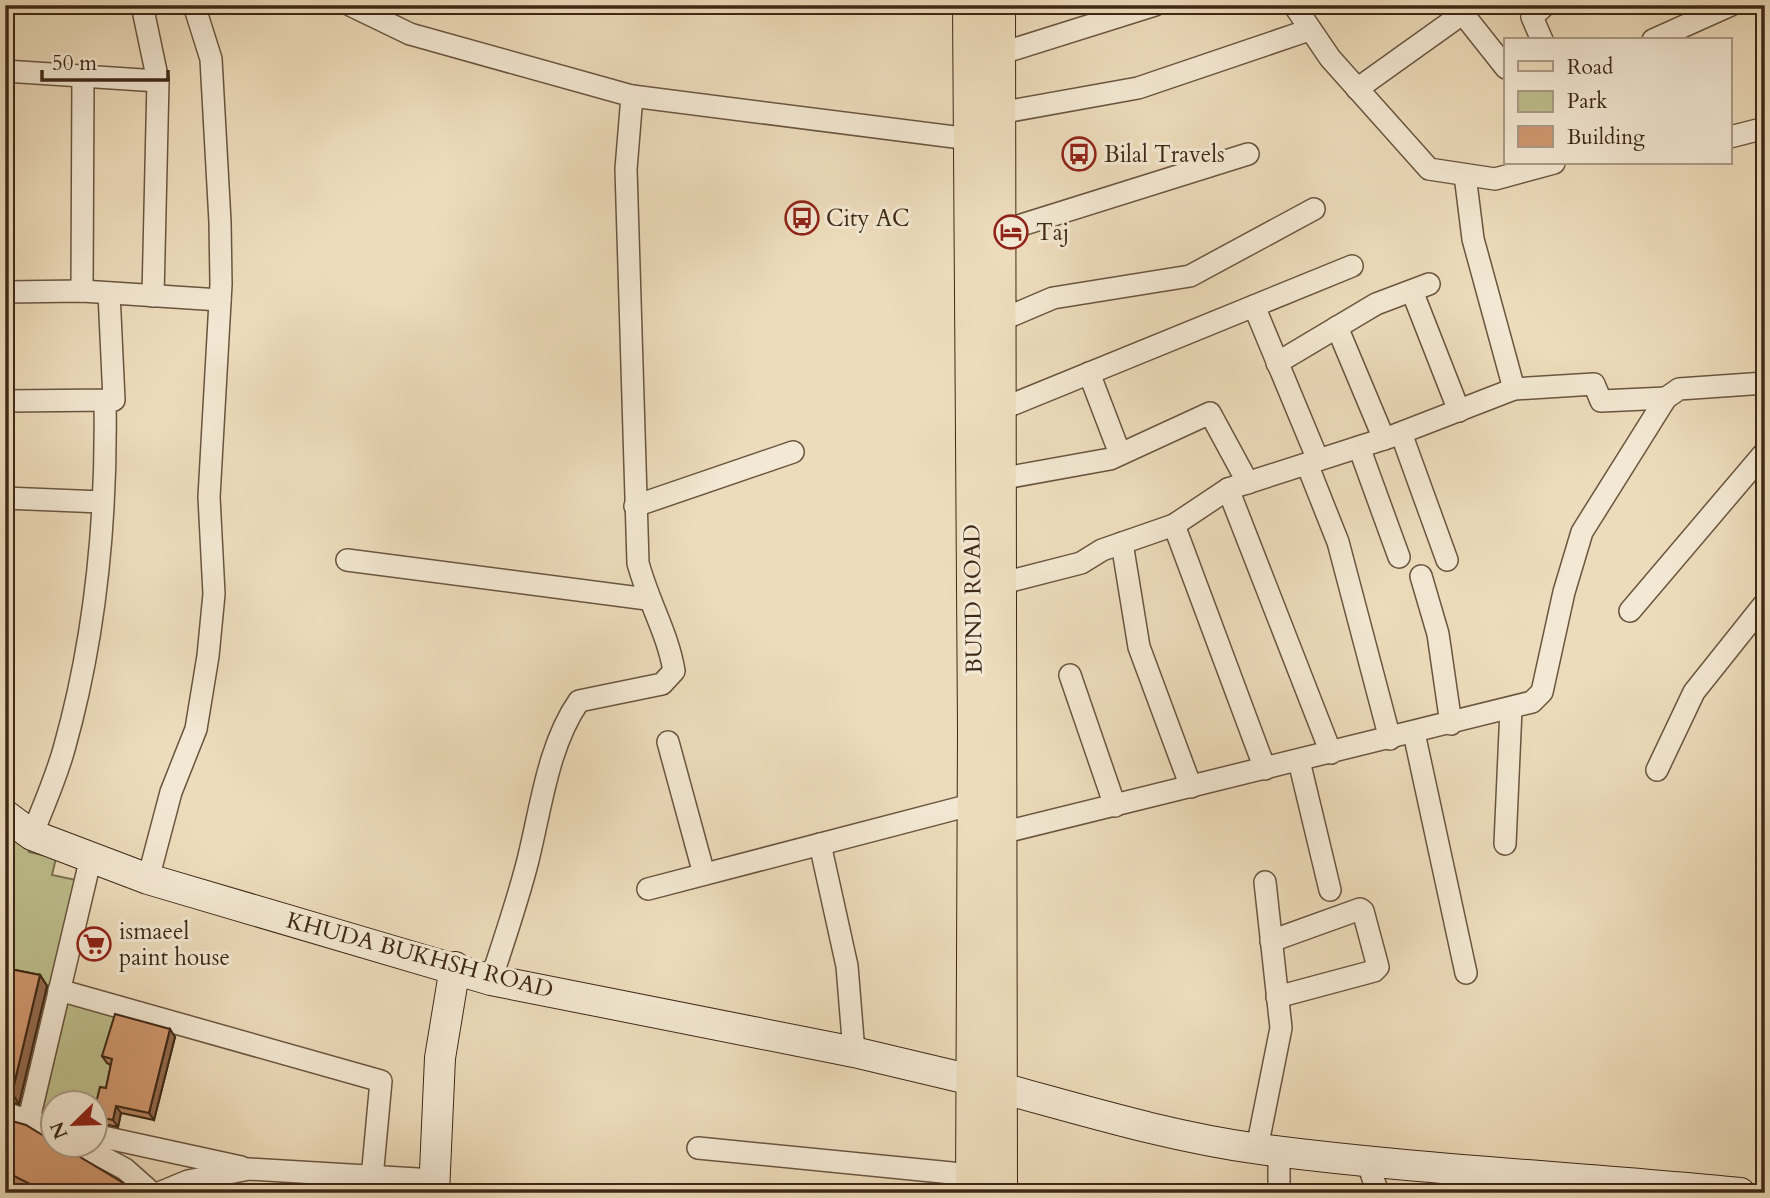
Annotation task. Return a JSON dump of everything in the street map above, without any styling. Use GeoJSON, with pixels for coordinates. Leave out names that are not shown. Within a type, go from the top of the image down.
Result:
{"type":"FeatureCollection","features":[{"type":"Feature","properties":{"kind":"main road","name":"BUND ROAD"},"geometry":{"type":"LineString","coordinates":[[969,5],[974,804],[986,1084],[1001,1193]]}},
{"type":"Feature","properties":{"kind":"main road","name":"BUND ROAD"},"geometry":{"type":"LineString","coordinates":[[972,1184],[986,1084],[1001,833],[999,5]]}},
{"type":"Feature","properties":{"kind":"street"},"geometry":{"type":"LineString","coordinates":[[142,5],[158,81],[153,296]]}},
{"type":"Feature","properties":{"kind":"street"},"geometry":{"type":"LineString","coordinates":[[148,879],[171,792],[196,729],[208,656],[214,594],[209,497],[220,300],[220,222],[211,59],[194,5]]}},
{"type":"Feature","properties":{"kind":"street"},"geometry":{"type":"LineString","coordinates":[[351,5],[410,34],[632,96],[970,139]]}},
{"type":"Feature","properties":{"kind":"street"},"geometry":{"type":"LineString","coordinates":[[999,54],[1155,5]]}},
{"type":"Feature","properties":{"kind":"street"},"geometry":{"type":"LineString","coordinates":[[1541,38],[1532,17],[1545,5]]}},
{"type":"Feature","properties":{"kind":"street"},"geometry":{"type":"LineString","coordinates":[[1657,38],[1731,5]]}},
{"type":"Feature","properties":{"kind":"street"},"geometry":{"type":"LineString","coordinates":[[1357,89],[1459,10],[1504,66]]}},
{"type":"Feature","properties":{"kind":"street"},"geometry":{"type":"LineString","coordinates":[[999,113],[1138,88],[1304,13],[1357,89],[1429,169],[1494,178],[1550,164]]}},
{"type":"Feature","properties":{"kind":"street"},"geometry":{"type":"LineString","coordinates":[[5,71],[158,81]]}},
{"type":"Feature","properties":{"kind":"street"},"geometry":{"type":"LineString","coordinates":[[82,291],[83,75]]}},
{"type":"Feature","properties":{"kind":"street"},"geometry":{"type":"LineString","coordinates":[[491,980],[527,863],[559,741],[569,715],[579,701],[662,684],[674,671],[663,631],[647,599],[638,562],[626,169],[632,96]]}},
{"type":"Feature","properties":{"kind":"street"},"geometry":{"type":"LineString","coordinates":[[1732,136],[1765,128]]}},
{"type":"Feature","properties":{"kind":"street"},"geometry":{"type":"LineString","coordinates":[[999,232],[1248,154]]}},
{"type":"Feature","properties":{"kind":"street"},"geometry":{"type":"LineString","coordinates":[[1465,175],[1473,239],[1514,390]]}},
{"type":"Feature","properties":{"kind":"street"},"geometry":{"type":"LineString","coordinates":[[999,321],[1053,298],[1190,276],[1314,209]]}},
{"type":"Feature","properties":{"kind":"street"},"geometry":{"type":"LineString","coordinates":[[999,410],[1352,266]]}},
{"type":"Feature","properties":{"kind":"street"},"geometry":{"type":"LineString","coordinates":[[1278,363],[1376,304],[1421,288],[1459,411]]}},
{"type":"Feature","properties":{"kind":"street"},"geometry":{"type":"LineString","coordinates":[[5,292],[82,291],[220,300]]}},
{"type":"Feature","properties":{"kind":"street"},"geometry":{"type":"LineString","coordinates":[[5,401],[114,400],[109,293]]}},
{"type":"Feature","properties":{"kind":"street"},"geometry":{"type":"LineString","coordinates":[[1254,306],[1278,363],[1313,462],[1338,542],[1390,738]]}},
{"type":"Feature","properties":{"kind":"street"},"geometry":{"type":"LineString","coordinates":[[1337,327],[1392,436],[1447,560]]}},
{"type":"Feature","properties":{"kind":"street"},"geometry":{"type":"LineString","coordinates":[[1089,373],[1120,454]]}},
{"type":"Feature","properties":{"kind":"street"},"geometry":{"type":"LineString","coordinates":[[1001,833],[1532,702],[1542,692],[1564,592],[1582,532],[1666,398],[1679,389],[1765,383]]}},
{"type":"Feature","properties":{"kind":"street"},"geometry":{"type":"LineString","coordinates":[[999,584],[1081,563],[1102,550],[1174,525],[1238,486],[1392,436],[1514,390],[1594,384],[1601,401],[1666,398]]}},
{"type":"Feature","properties":{"kind":"street"},"geometry":{"type":"LineString","coordinates":[[32,835],[64,750],[86,653],[104,536],[102,502],[105,400]]}},
{"type":"Feature","properties":{"kind":"street"},"geometry":{"type":"LineString","coordinates":[[999,479],[1110,459],[1210,413],[1331,753]]}},
{"type":"Feature","properties":{"kind":"street"},"geometry":{"type":"LineString","coordinates":[[1359,447],[1399,557]]}},
{"type":"Feature","properties":{"kind":"street"},"geometry":{"type":"LineString","coordinates":[[1630,611],[1765,452]]}},
{"type":"Feature","properties":{"kind":"street"},"geometry":{"type":"LineString","coordinates":[[635,506],[793,453]]}},
{"type":"Feature","properties":{"kind":"street"},"geometry":{"type":"LineString","coordinates":[[5,498],[102,502]]}},
{"type":"Feature","properties":{"kind":"street"},"geometry":{"type":"LineString","coordinates":[[1174,525],[1265,769]]}},
{"type":"Feature","properties":{"kind":"street"},"geometry":{"type":"LineString","coordinates":[[1122,543],[1139,647],[1191,787]]}},
{"type":"Feature","properties":{"kind":"street"},"geometry":{"type":"LineString","coordinates":[[347,560],[647,599]]}},
{"type":"Feature","properties":{"kind":"street"},"geometry":{"type":"LineString","coordinates":[[1421,576],[1438,634],[1451,724]]}},
{"type":"Feature","properties":{"kind":"street"},"geometry":{"type":"LineString","coordinates":[[1657,770],[1694,692],[1765,603]]}},
{"type":"Feature","properties":{"kind":"street"},"geometry":{"type":"LineString","coordinates":[[1070,675],[1115,806]]}},
{"type":"Feature","properties":{"kind":"street"},"geometry":{"type":"LineString","coordinates":[[1505,844],[1511,709]]}},
{"type":"Feature","properties":{"kind":"street"},"geometry":{"type":"LineString","coordinates":[[1414,733],[1466,972]]}},
{"type":"Feature","properties":{"kind":"street"},"geometry":{"type":"LineString","coordinates":[[668,742],[704,874]]}},
{"type":"Feature","properties":{"kind":"street"},"geometry":{"type":"LineString","coordinates":[[1299,761],[1330,890]]}},
{"type":"Feature","properties":{"kind":"street"},"geometry":{"type":"LineString","coordinates":[[648,889],[974,804]]}},
{"type":"Feature","properties":{"kind":"street","name":"KHUDA BUKHSH ROAD"},"geometry":{"type":"LineString","coordinates":[[5,815],[32,835],[148,879],[455,967],[491,980],[854,1052],[1157,1130],[1268,1149],[1367,1161],[1740,1193]]}},
{"type":"Feature","properties":{"kind":"street"},"geometry":{"type":"LineString","coordinates":[[820,844],[847,966],[854,1052]]}},
{"type":"Feature","properties":{"kind":"street"},"geometry":{"type":"LineString","coordinates":[[49,1090],[59,990],[90,857]]}},
{"type":"Feature","properties":{"kind":"street"},"geometry":{"type":"LineString","coordinates":[[1265,882],[1281,1028],[1268,1149],[1279,1193]]}},
{"type":"Feature","properties":{"kind":"street"},"geometry":{"type":"LineString","coordinates":[[1271,942],[1360,909],[1363,911],[1378,967],[1374,971],[1277,997]]}},
{"type":"Feature","properties":{"kind":"street"},"geometry":{"type":"LineString","coordinates":[[108,1138],[249,1169],[372,1178],[434,1186],[440,1058],[455,967]]}},
{"type":"Feature","properties":{"kind":"street"},"geometry":{"type":"LineString","coordinates":[[59,990],[381,1081],[372,1178]]}},
{"type":"Feature","properties":{"kind":"street"},"geometry":{"type":"LineString","coordinates":[[5,1113],[38,1123]]}},
{"type":"Feature","properties":{"kind":"street"},"geometry":{"type":"LineString","coordinates":[[698,1147],[972,1184]]}},
{"type":"Feature","properties":{"kind":"street"},"geometry":{"type":"LineString","coordinates":[[108,1160],[125,1169],[152,1193]]}},
{"type":"Feature","properties":{"kind":"street"},"geometry":{"type":"LineString","coordinates":[[1367,1161],[1378,1193]]}},
{"type":"Feature","properties":{"kind":"street"},"geometry":{"type":"LineString","coordinates":[[159,1193],[188,1181],[249,1169]]}},
{"type":"Feature","properties":{"kind":"green space"},"geometry":{"type":"Polygon","coordinates":[[[5,815],[32,835],[29,852],[56,858],[52,875],[76,880],[58,988],[5,976],[5,815]]]}},
{"type":"Feature","properties":{"kind":"green space"},"geometry":{"type":"Polygon","coordinates":[[[68,1001],[121,1016],[107,1063],[114,1065],[108,1091],[47,1090],[68,1001]]]}},
{"type":"Feature","properties":{"kind":"building"},"geometry":{"type":"Polygon","coordinates":[[[5,968],[40,975],[12,1093],[5,1092],[5,968]]]}},
{"type":"Feature","properties":{"kind":"building"},"geometry":{"type":"Polygon","coordinates":[[[115,1014],[170,1029],[149,1113],[116,1106],[113,1120],[108,1119],[108,1090],[99,1090],[100,1087],[106,1088],[112,1059],[102,1056],[115,1014]]]}},
{"type":"Feature","properties":{"kind":"building"},"geometry":{"type":"Polygon","coordinates":[[[5,1119],[26,1125],[38,1132],[38,1160],[85,1160],[140,1193],[48,1193],[5,1174],[5,1119]]]}},
{"type":"Feature","properties":{"kind":"place","name":"Bilal Travels"},"geometry":{"type":"Point","coordinates":[1079,154]}},
{"type":"Feature","properties":{"kind":"place","name":"City AC"},"geometry":{"type":"Point","coordinates":[802,218]}},
{"type":"Feature","properties":{"kind":"place","name":"Taj"},"geometry":{"type":"Point","coordinates":[1011,232]}},
{"type":"Feature","properties":{"kind":"place","name":"ismaeel paint house"},"geometry":{"type":"Point","coordinates":[94,944]}}]}
